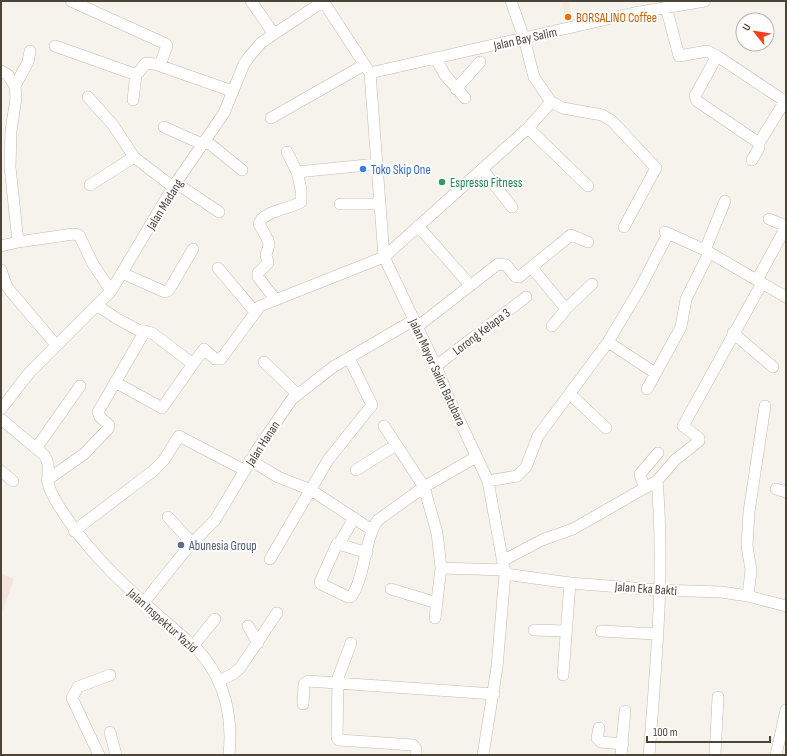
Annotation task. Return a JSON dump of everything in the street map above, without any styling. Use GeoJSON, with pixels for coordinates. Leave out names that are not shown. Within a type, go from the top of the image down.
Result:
{"type":"FeatureCollection","features":[{"type":"Feature","properties":{"kind":"street"},"geometry":{"type":"LineString","coordinates":[[71,1],[166,44],[167,46],[160,65]]}},
{"type":"Feature","properties":{"kind":"street"},"geometry":{"type":"LineString","coordinates":[[251,1],[274,34]]}},
{"type":"Feature","properties":{"kind":"street","name":"Jalan Madang"},"geometry":{"type":"LineString","coordinates":[[1,410],[30,372],[56,345],[98,306],[111,291],[174,185],[224,113],[232,91],[249,57],[261,43],[324,1]]}},
{"type":"Feature","properties":{"kind":"street","name":"Jalan Mayor Salim Batubara"},"geometry":{"type":"LineString","coordinates":[[324,1],[367,69],[377,164],[384,257],[436,366],[488,481],[504,568],[494,694],[483,755]]}},
{"type":"Feature","properties":{"kind":"street"},"geometry":{"type":"LineString","coordinates":[[510,1],[524,38],[534,77],[551,102],[563,108],[602,115],[612,121],[656,168],[624,227]]}},
{"type":"Feature","properties":{"kind":"street","name":"Jalan Bay Salim"},"geometry":{"type":"LineString","coordinates":[[270,118],[367,69],[436,59],[634,13],[705,1]]}},
{"type":"Feature","properties":{"kind":"street"},"geometry":{"type":"LineString","coordinates":[[666,8],[679,56],[707,52],[717,56],[786,101],[759,143],[759,148],[752,160]]}},
{"type":"Feature","properties":{"kind":"street"},"geometry":{"type":"LineString","coordinates":[[55,46],[136,74]]}},
{"type":"Feature","properties":{"kind":"street"},"geometry":{"type":"LineString","coordinates":[[15,86],[28,62],[30,51]]}},
{"type":"Feature","properties":{"kind":"street"},"geometry":{"type":"LineString","coordinates":[[717,56],[695,98],[759,143]]}},
{"type":"Feature","properties":{"kind":"street"},"geometry":{"type":"LineString","coordinates":[[436,59],[456,89],[465,98]]}},
{"type":"Feature","properties":{"kind":"street"},"geometry":{"type":"LineString","coordinates":[[456,89],[480,62]]}},
{"type":"Feature","properties":{"kind":"street"},"geometry":{"type":"LineString","coordinates":[[133,100],[136,74],[146,64],[160,65],[232,91]]}},
{"type":"Feature","properties":{"kind":"street"},"geometry":{"type":"LineString","coordinates":[[1,70],[8,75],[15,86],[16,98],[11,131],[10,167],[18,242]]}},
{"type":"Feature","properties":{"kind":"street"},"geometry":{"type":"LineString","coordinates":[[88,97],[113,125],[134,157],[174,185],[218,212]]}},
{"type":"Feature","properties":{"kind":"street"},"geometry":{"type":"LineString","coordinates":[[115,382],[162,408],[204,349],[215,359],[221,359],[238,338],[260,306],[384,257],[528,128],[551,102]]}},
{"type":"Feature","properties":{"kind":"street"},"geometry":{"type":"LineString","coordinates":[[164,127],[204,142],[242,170]]}},
{"type":"Feature","properties":{"kind":"street"},"geometry":{"type":"LineString","coordinates":[[528,128],[588,186]]}},
{"type":"Feature","properties":{"kind":"street"},"geometry":{"type":"LineString","coordinates":[[275,299],[258,277],[258,273],[268,263],[266,255],[269,245],[267,236],[259,226],[259,222],[265,216],[301,202],[301,189],[297,172],[287,152]]}},
{"type":"Feature","properties":{"kind":"street"},"geometry":{"type":"LineString","coordinates":[[90,185],[134,157]]}},
{"type":"Feature","properties":{"kind":"street"},"geometry":{"type":"LineString","coordinates":[[297,172],[377,164]]}},
{"type":"Feature","properties":{"kind":"street"},"geometry":{"type":"LineString","coordinates":[[482,169],[512,207]]}},
{"type":"Feature","properties":{"kind":"street"},"geometry":{"type":"LineString","coordinates":[[647,389],[681,328],[686,299],[707,252],[725,202]]}},
{"type":"Feature","properties":{"kind":"street"},"geometry":{"type":"LineString","coordinates":[[340,204],[379,204]]}},
{"type":"Feature","properties":{"kind":"street"},"geometry":{"type":"LineString","coordinates":[[504,568],[542,540],[573,529],[644,487],[657,481],[675,460],[699,441],[699,438],[683,426],[733,333],[786,227],[769,219]]}},
{"type":"Feature","properties":{"kind":"street"},"geometry":{"type":"LineString","coordinates":[[418,226],[470,285]]}},
{"type":"Feature","properties":{"kind":"street"},"geometry":{"type":"LineString","coordinates":[[488,481],[517,476],[522,473],[526,467],[538,436],[608,342],[639,290],[666,233],[707,252],[786,297]]}},
{"type":"Feature","properties":{"kind":"street"},"geometry":{"type":"LineString","coordinates":[[1,246],[73,234],[79,235],[93,264],[111,291]]}},
{"type":"Feature","properties":{"kind":"street"},"geometry":{"type":"LineString","coordinates":[[566,309],[532,268],[571,235],[588,242]]}},
{"type":"Feature","properties":{"kind":"street"},"geometry":{"type":"LineString","coordinates":[[122,274],[165,292],[168,290],[194,249]]}},
{"type":"Feature","properties":{"kind":"street","name":"Jalan Hanan"},"geometry":{"type":"LineString","coordinates":[[144,602],[192,543],[220,512],[250,460],[282,412],[297,394],[333,366],[415,324],[498,264],[506,264],[516,277],[519,277],[532,268]]}},
{"type":"Feature","properties":{"kind":"street"},"geometry":{"type":"LineString","coordinates":[[218,268],[255,312]]}},
{"type":"Feature","properties":{"kind":"street"},"geometry":{"type":"LineString","coordinates":[[1,270],[7,287],[56,345]]}},
{"type":"Feature","properties":{"kind":"street"},"geometry":{"type":"LineString","coordinates":[[552,326],[566,309],[592,284]]}},
{"type":"Feature","properties":{"kind":"street","name":"Lorong Kelapa 3"},"geometry":{"type":"LineString","coordinates":[[436,366],[526,297]]}},
{"type":"Feature","properties":{"kind":"street"},"geometry":{"type":"LineString","coordinates":[[98,306],[138,330],[152,333],[193,364]]}},
{"type":"Feature","properties":{"kind":"street"},"geometry":{"type":"LineString","coordinates":[[48,480],[84,454],[108,429],[109,425],[100,417],[98,412],[145,331]]}},
{"type":"Feature","properties":{"kind":"street"},"geometry":{"type":"LineString","coordinates":[[733,333],[773,367]]}},
{"type":"Feature","properties":{"kind":"street"},"geometry":{"type":"LineString","coordinates":[[608,342],[655,373]]}},
{"type":"Feature","properties":{"kind":"street"},"geometry":{"type":"LineString","coordinates":[[270,560],[328,460],[372,405],[349,358]]}},
{"type":"Feature","properties":{"kind":"street"},"geometry":{"type":"LineString","coordinates":[[264,362],[297,394]]}},
{"type":"Feature","properties":{"kind":"street"},"geometry":{"type":"LineString","coordinates":[[37,447],[80,386]]}},
{"type":"Feature","properties":{"kind":"street"},"geometry":{"type":"LineString","coordinates":[[570,394],[606,428]]}},
{"type":"Feature","properties":{"kind":"street"},"geometry":{"type":"LineString","coordinates":[[748,596],[751,570],[747,546],[749,512],[765,406]]}},
{"type":"Feature","properties":{"kind":"street","name":"Jalan Inspektur Yazid"},"geometry":{"type":"LineString","coordinates":[[1,419],[37,447],[48,462],[48,480],[57,503],[74,531],[100,562],[193,646],[209,664],[219,681],[225,696],[231,722],[229,755]]}},
{"type":"Feature","properties":{"kind":"street"},"geometry":{"type":"LineString","coordinates":[[384,426],[424,487],[437,534],[441,568],[435,618]]}},
{"type":"Feature","properties":{"kind":"street"},"geometry":{"type":"LineString","coordinates":[[74,531],[153,471],[164,460],[179,436],[244,470]]}},
{"type":"Feature","properties":{"kind":"street"},"geometry":{"type":"LineString","coordinates":[[356,470],[396,445]]}},
{"type":"Feature","properties":{"kind":"street"},"geometry":{"type":"LineString","coordinates":[[644,487],[640,474],[658,452]]}},
{"type":"Feature","properties":{"kind":"street"},"geometry":{"type":"LineString","coordinates":[[354,518],[339,544],[335,547],[320,582],[323,586],[348,597],[353,594],[367,552],[372,530],[378,520],[424,487],[476,457]]}},
{"type":"Feature","properties":{"kind":"street"},"geometry":{"type":"LineString","coordinates":[[250,460],[278,476],[311,490],[372,530]]}},
{"type":"Feature","properties":{"kind":"street"},"geometry":{"type":"LineString","coordinates":[[1,471],[13,482]]}},
{"type":"Feature","properties":{"kind":"street"},"geometry":{"type":"LineString","coordinates":[[649,755],[659,590],[660,521],[657,481]]}},
{"type":"Feature","properties":{"kind":"street"},"geometry":{"type":"LineString","coordinates":[[168,517],[192,543]]}},
{"type":"Feature","properties":{"kind":"street"},"geometry":{"type":"LineString","coordinates":[[339,544],[367,552]]}},
{"type":"Feature","properties":{"kind":"street","name":"Jalan Eka Bakti"},"geometry":{"type":"LineString","coordinates":[[441,568],[504,568],[570,582],[659,590],[722,592],[748,596],[786,606]]}},
{"type":"Feature","properties":{"kind":"street"},"geometry":{"type":"LineString","coordinates":[[563,675],[565,631],[570,582]]}},
{"type":"Feature","properties":{"kind":"street"},"geometry":{"type":"LineString","coordinates":[[391,589],[437,603]]}},
{"type":"Feature","properties":{"kind":"street"},"geometry":{"type":"LineString","coordinates":[[219,681],[233,674],[240,668],[277,613]]}},
{"type":"Feature","properties":{"kind":"street"},"geometry":{"type":"LineString","coordinates":[[193,646],[215,620]]}},
{"type":"Feature","properties":{"kind":"street"},"geometry":{"type":"LineString","coordinates":[[248,626],[258,643]]}},
{"type":"Feature","properties":{"kind":"street"},"geometry":{"type":"LineString","coordinates":[[534,630],[565,631]]}},
{"type":"Feature","properties":{"kind":"street"},"geometry":{"type":"LineString","coordinates":[[601,631],[656,634]]}},
{"type":"Feature","properties":{"kind":"street"},"geometry":{"type":"LineString","coordinates":[[351,643],[338,674],[338,740],[413,745],[416,749],[416,755]]}},
{"type":"Feature","properties":{"kind":"street"},"geometry":{"type":"LineString","coordinates":[[99,755],[72,698],[78,687],[110,675]]}},
{"type":"Feature","properties":{"kind":"street"},"geometry":{"type":"LineString","coordinates":[[303,704],[305,682],[494,694]]}},
{"type":"Feature","properties":{"kind":"street"},"geometry":{"type":"LineString","coordinates":[[715,755],[718,697]]}},
{"type":"Feature","properties":{"kind":"street"},"geometry":{"type":"LineString","coordinates":[[776,755],[786,710]]}},
{"type":"Feature","properties":{"kind":"street"},"geometry":{"type":"LineString","coordinates":[[621,755],[625,711]]}},
{"type":"Feature","properties":{"kind":"street"},"geometry":{"type":"LineString","coordinates":[[599,728],[597,738],[601,742],[623,744]]}},
{"type":"Feature","properties":{"kind":"street"},"geometry":{"type":"LineString","coordinates":[[110,732],[116,755]]}},
{"type":"Feature","properties":{"kind":"shaded area"},"geometry":{"type":"Polygon","coordinates":[[[562,1],[569,1],[572,19],[566,21],[562,1]]]}},
{"type":"Feature","properties":{"kind":"shaded area"},"geometry":{"type":"Polygon","coordinates":[[[1,573],[14,579],[1,615],[1,573]]]}},
{"type":"Feature","properties":{"kind":"place","name":"BORSALINO Coffee"},"geometry":{"type":"Point","coordinates":[568,17]}},
{"type":"Feature","properties":{"kind":"place","name":"Toko Skip One"},"geometry":{"type":"Point","coordinates":[363,169]}},
{"type":"Feature","properties":{"kind":"place","name":"Espresso Fitness"},"geometry":{"type":"Point","coordinates":[442,182]}},
{"type":"Feature","properties":{"kind":"place","name":"Abunesia Group"},"geometry":{"type":"Point","coordinates":[181,545]}}]}
